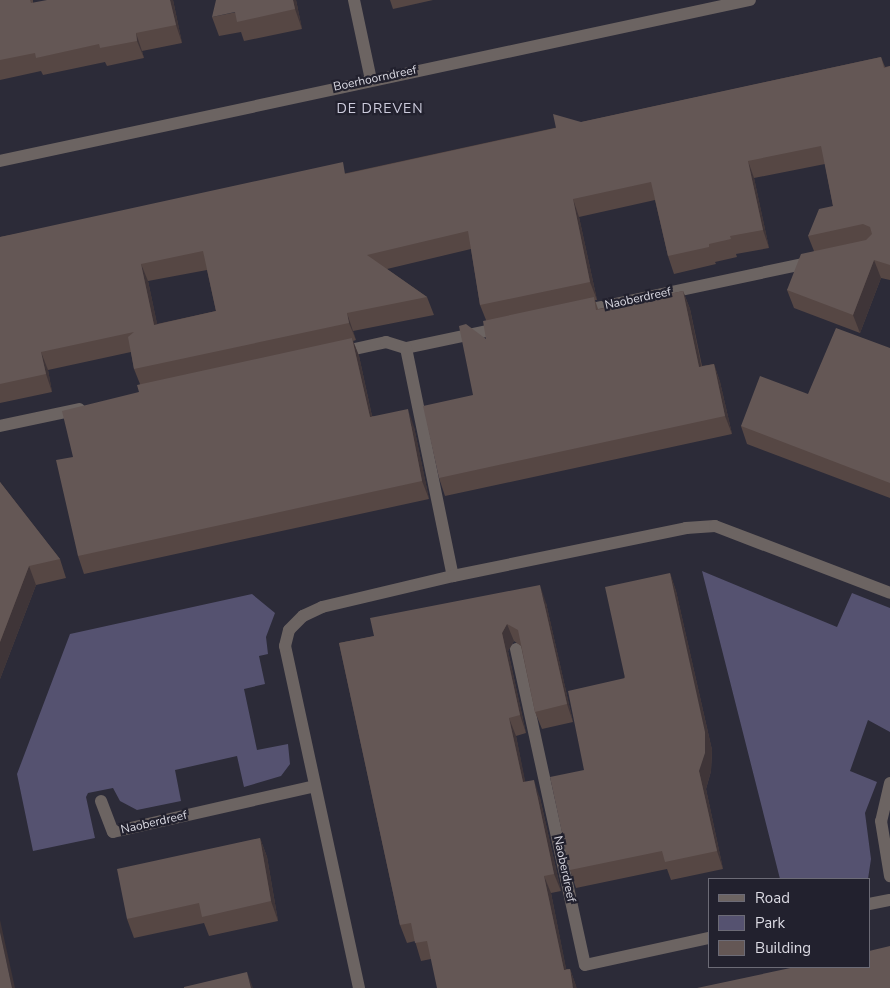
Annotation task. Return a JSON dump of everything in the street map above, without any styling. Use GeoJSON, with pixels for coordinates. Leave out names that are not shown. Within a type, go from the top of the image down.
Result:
{"type":"FeatureCollection","features":[{"type":"Feature","properties":{"kind":"street"},"geometry":{"type":"LineString","coordinates":[[354,0],[371,80]]}},
{"type":"Feature","properties":{"kind":"street","name":"Boerhoorndreef"},"geometry":{"type":"LineString","coordinates":[[0,161],[750,0]]}},
{"type":"Feature","properties":{"kind":"street","name":"Naoberdreef"},"geometry":{"type":"LineString","coordinates":[[571,313],[822,260]]}},
{"type":"Feature","properties":{"kind":"street"},"geometry":{"type":"LineString","coordinates":[[328,355],[386,342],[406,348],[512,325]]}},
{"type":"Feature","properties":{"kind":"street"},"geometry":{"type":"LineString","coordinates":[[406,348],[452,576]]}},
{"type":"Feature","properties":{"kind":"street"},"geometry":{"type":"LineString","coordinates":[[0,426],[96,405]]}},
{"type":"Feature","properties":{"kind":"street"},"geometry":{"type":"LineString","coordinates":[[359,988],[285,646],[289,630],[303,616],[322,607],[452,576],[686,528],[715,526],[890,593]]}},
{"type":"Feature","properties":{"kind":"street","name":"Naoberdreef"},"geometry":{"type":"LineString","coordinates":[[516,649],[585,965],[708,938]]}},
{"type":"Feature","properties":{"kind":"street"},"geometry":{"type":"LineString","coordinates":[[890,783],[881,821],[890,876]]}},
{"type":"Feature","properties":{"kind":"street","name":"Naoberdreef"},"geometry":{"type":"LineString","coordinates":[[101,801],[113,832],[315,786]]}},
{"type":"Feature","properties":{"kind":"street"},"geometry":{"type":"LineString","coordinates":[[870,904],[890,900]]}},
{"type":"Feature","properties":{"kind":"green space"},"geometry":{"type":"Polygon","coordinates":[[[702,571],[837,627],[852,593],[890,608],[890,732],[868,720],[850,771],[877,782],[865,813],[871,859],[868,878],[780,878],[702,571]]]}},
{"type":"Feature","properties":{"kind":"green space"},"geometry":{"type":"Polygon","coordinates":[[[252,594],[275,613],[266,637],[268,654],[259,656],[265,684],[244,689],[257,750],[288,744],[290,764],[281,776],[244,787],[237,756],[175,770],[181,801],[137,810],[120,801],[113,788],[88,793],[86,797],[95,838],[33,851],[17,774],[70,634],[252,594]]]}},
{"type":"Feature","properties":{"kind":"building"},"geometry":{"type":"Polygon","coordinates":[[[0,0],[30,0],[31,3],[47,0],[170,0],[176,25],[136,33],[137,41],[100,48],[99,44],[36,58],[35,53],[0,60],[0,0]]]}},
{"type":"Feature","properties":{"kind":"building"},"geometry":{"type":"Polygon","coordinates":[[[216,0],[293,0],[295,9],[237,22],[235,12],[212,17],[216,0]]]}},
{"type":"Feature","properties":{"kind":"building"},"geometry":{"type":"Polygon","coordinates":[[[881,57],[884,68],[890,66],[890,265],[874,260],[853,315],[787,290],[801,254],[866,240],[872,234],[870,227],[863,224],[808,236],[819,209],[833,206],[821,146],[748,161],[763,230],[730,236],[731,239],[709,244],[709,247],[668,256],[651,182],[573,199],[590,282],[480,305],[468,231],[367,255],[427,297],[347,313],[349,323],[134,369],[128,337],[134,332],[41,352],[46,374],[0,384],[0,237],[343,162],[345,174],[556,128],[553,114],[581,122],[881,57]],[[203,251],[141,264],[154,325],[216,311],[203,251]]]}},
{"type":"Feature","properties":{"kind":"building"},"geometry":{"type":"Polygon","coordinates":[[[683,291],[699,367],[714,364],[725,416],[439,478],[423,406],[473,395],[459,326],[466,324],[486,339],[483,321],[594,297],[596,310],[683,291]]]}},
{"type":"Feature","properties":{"kind":"building"},"geometry":{"type":"Polygon","coordinates":[[[836,328],[890,348],[890,483],[741,426],[760,376],[808,394],[836,328]]]}},
{"type":"Feature","properties":{"kind":"building"},"geometry":{"type":"Polygon","coordinates":[[[352,338],[370,417],[408,409],[422,481],[78,556],[56,460],[73,457],[62,411],[139,392],[137,385],[352,338]]]}},
{"type":"Feature","properties":{"kind":"building"},"geometry":{"type":"Polygon","coordinates":[[[0,482],[60,559],[29,566],[0,642],[0,482]]]}},
{"type":"Feature","properties":{"kind":"building"},"geometry":{"type":"Polygon","coordinates":[[[670,573],[705,732],[705,753],[699,771],[717,851],[665,862],[662,851],[570,870],[550,777],[584,770],[568,691],[625,678],[605,587],[670,573]]]}},
{"type":"Feature","properties":{"kind":"building"},"geometry":{"type":"Polygon","coordinates":[[[540,585],[567,704],[535,712],[518,630],[507,624],[502,633],[520,715],[509,718],[523,782],[534,780],[554,874],[544,876],[564,970],[570,969],[573,988],[437,988],[427,941],[415,943],[411,923],[400,925],[339,643],[374,636],[370,618],[540,585]]]}},
{"type":"Feature","properties":{"kind":"building"},"geometry":{"type":"Polygon","coordinates":[[[260,838],[271,901],[202,917],[199,903],[127,919],[117,869],[260,838]]]}},
{"type":"Feature","properties":{"kind":"building"},"geometry":{"type":"Polygon","coordinates":[[[0,932],[12,988],[0,988],[0,932]]]}},
{"type":"Feature","properties":{"kind":"building"},"geometry":{"type":"Polygon","coordinates":[[[890,946],[890,988],[697,988],[790,968],[870,968],[870,951],[890,946]]]}},
{"type":"Feature","properties":{"kind":"building"},"geometry":{"type":"Polygon","coordinates":[[[247,972],[251,988],[184,988],[184,987],[247,972]]]}},
{"type":"Feature","properties":{"kind":"district","name":"DE DREVEN"},"geometry":{"type":"Point","coordinates":[380,109]}}]}
